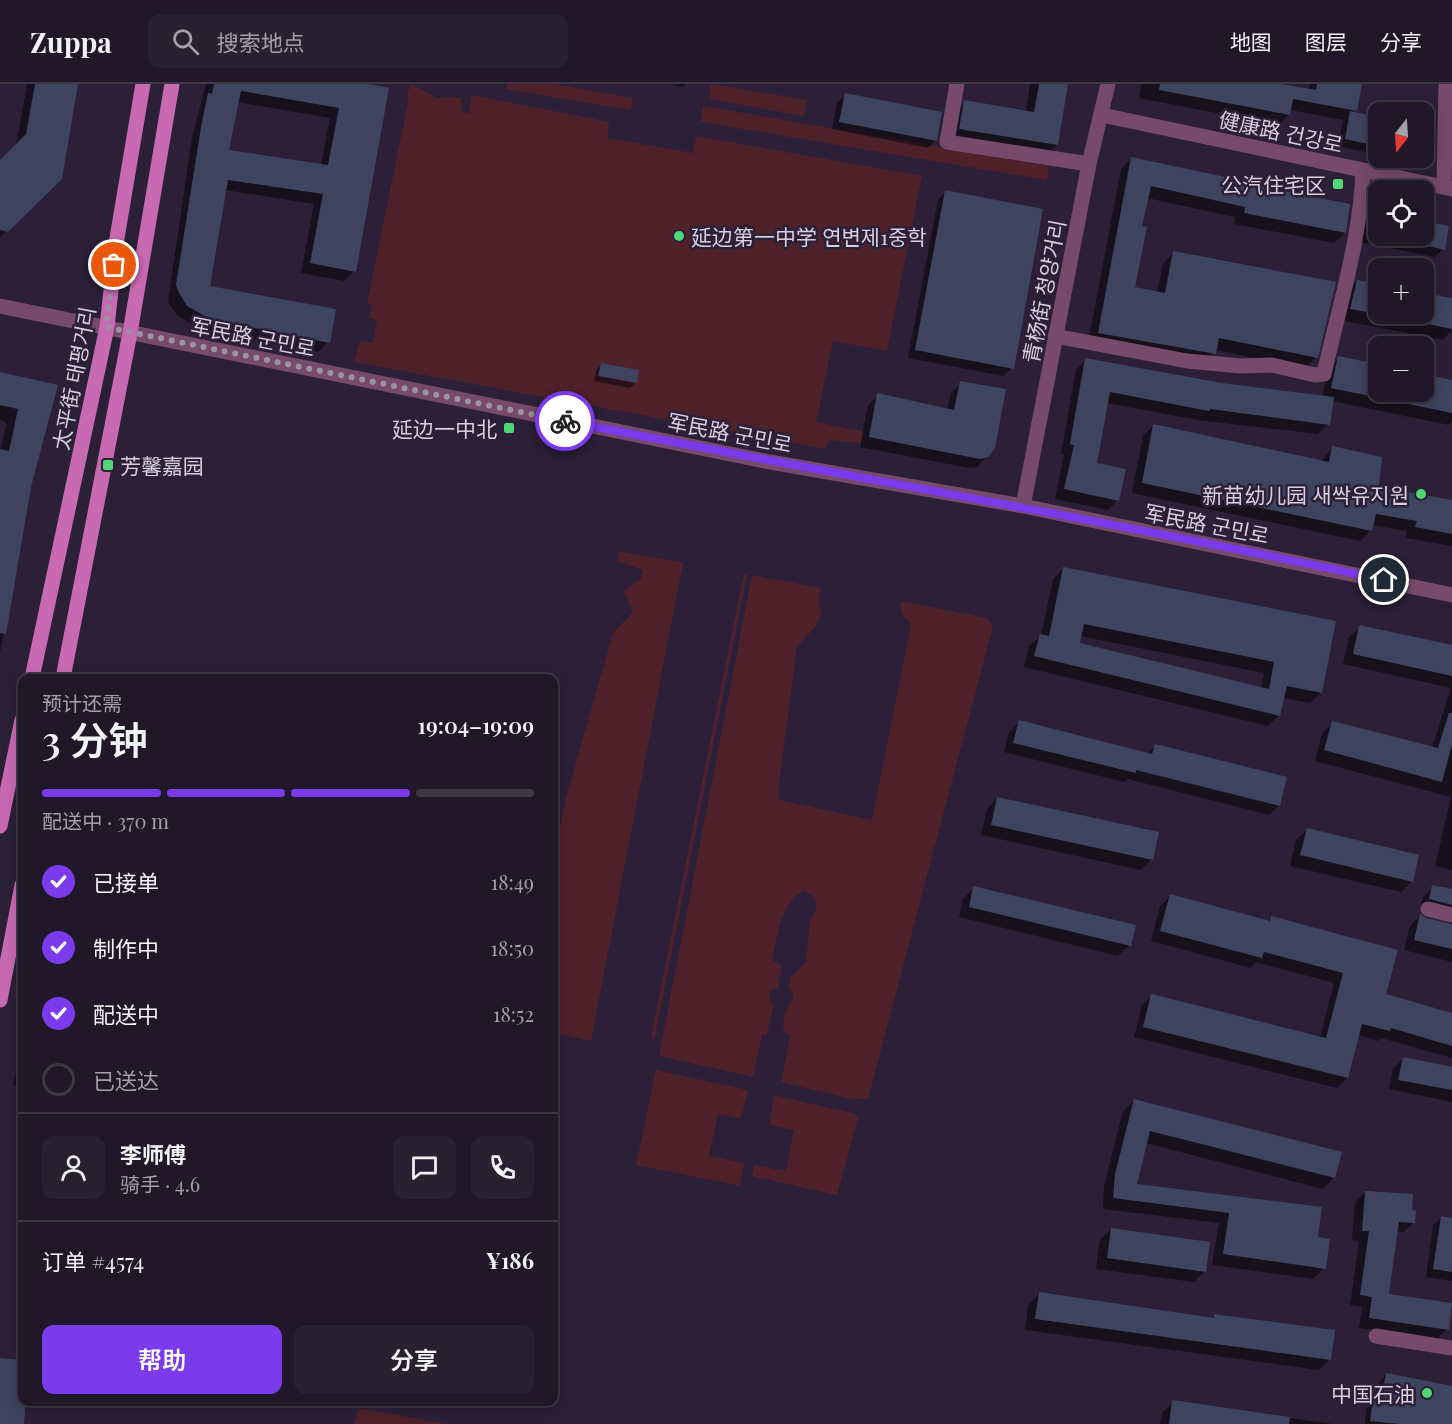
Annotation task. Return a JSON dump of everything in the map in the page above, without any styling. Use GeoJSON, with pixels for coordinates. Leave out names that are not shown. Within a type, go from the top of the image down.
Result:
{"type":"FeatureCollection","features":[{"type":"Feature","properties":{"kind":"main road","name":"太平街 태평거리"},"geometry":{"type":"LineString","coordinates":[[33,674],[106,327],[116,244],[143,84]]}},
{"type":"Feature","properties":{"kind":"main road"},"geometry":{"type":"LineString","coordinates":[[64,674],[130,333],[172,84]]}},
{"type":"Feature","properties":{"kind":"main road"},"geometry":{"type":"LineString","coordinates":[[0,826],[18,739]]}},
{"type":"Feature","properties":{"kind":"main road"},"geometry":{"type":"LineString","coordinates":[[0,1000],[18,906]]}},
{"type":"Feature","properties":{"kind":"street"},"geometry":{"type":"LineString","coordinates":[[957,84],[947,142],[1089,164]]}},
{"type":"Feature","properties":{"kind":"street","name":"青杨街 청양거리"},"geometry":{"type":"LineString","coordinates":[[1023,506],[1089,164],[1108,84]]}},
{"type":"Feature","properties":{"kind":"street"},"geometry":{"type":"LineString","coordinates":[[1446,84],[1448,188]]}},
{"type":"Feature","properties":{"kind":"street","name":"健康路 건강로"},"geometry":{"type":"LineString","coordinates":[[1102,116],[1448,188]]}},
{"type":"Feature","properties":{"kind":"street"},"geometry":{"type":"LineString","coordinates":[[1056,336],[1187,361],[1241,366],[1272,365],[1324,374],[1358,216],[1363,170]]}},
{"type":"Feature","properties":{"kind":"street","name":"军民路 군민로"},"geometry":{"type":"LineString","coordinates":[[1,308],[106,327],[770,462],[1023,506],[1452,595]]}},
{"type":"Feature","properties":{"kind":"street"},"geometry":{"type":"LineString","coordinates":[[1428,909],[1452,915]]}},
{"type":"Feature","properties":{"kind":"street"},"geometry":{"type":"LineString","coordinates":[[1376,1336],[1452,1348]]}},
{"type":"Feature","properties":{"kind":"shaded area","name":"延边第一中学 연변제1중학"},"geometry":{"type":"Polygon","coordinates":[[[411,84],[437,98],[461,97],[462,112],[469,113],[472,95],[609,122],[607,138],[693,153],[696,136],[922,176],[887,351],[833,341],[816,422],[865,432],[861,443],[829,440],[826,449],[354,362],[360,341],[373,343],[377,320],[369,318],[372,304],[367,303],[408,103],[407,94],[411,84]]]}},
{"type":"Feature","properties":{"kind":"shaded area"},"geometry":{"type":"Polygon","coordinates":[[[507,84],[554,84],[633,98],[631,110],[506,89],[507,84]]]}},
{"type":"Feature","properties":{"kind":"shaded area"},"geometry":{"type":"Polygon","coordinates":[[[711,84],[807,100],[804,116],[709,99],[711,84]]]}},
{"type":"Feature","properties":{"kind":"shaded area"},"geometry":{"type":"Polygon","coordinates":[[[703,106],[1049,166],[1047,180],[701,122],[703,106]]]}},
{"type":"Feature","properties":{"kind":"shaded area"},"geometry":{"type":"Polygon","coordinates":[[[619,551],[683,563],[591,1041],[558,1034],[558,840],[565,801],[613,633],[633,612],[623,591],[641,579],[643,570],[617,561],[619,551]]]}},
{"type":"Feature","properties":{"kind":"shaded area"},"geometry":{"type":"Polygon","coordinates":[[[744,574],[747,574],[654,1040],[651,1037],[744,574]]]}},
{"type":"Feature","properties":{"kind":"shaded area"},"geometry":{"type":"Polygon","coordinates":[[[752,575],[821,588],[818,603],[822,612],[816,626],[797,647],[778,791],[780,800],[872,820],[911,625],[902,614],[900,601],[987,618],[993,626],[868,1099],[852,1099],[781,1082],[790,1036],[783,1029],[785,1013],[793,998],[789,987],[791,976],[806,961],[810,921],[816,909],[816,901],[811,894],[803,891],[789,904],[778,931],[772,960],[782,966],[778,988],[771,991],[769,996],[773,1006],[767,1035],[762,1035],[753,1077],[659,1056],[752,575]]]}},
{"type":"Feature","properties":{"kind":"shaded area"},"geometry":{"type":"Polygon","coordinates":[[[656,1070],[748,1090],[741,1119],[718,1114],[709,1156],[744,1163],[740,1186],[636,1165],[656,1070]]]}},
{"type":"Feature","properties":{"kind":"shaded area"},"geometry":{"type":"Polygon","coordinates":[[[774,1095],[856,1114],[858,1118],[837,1195],[752,1176],[754,1165],[786,1171],[794,1130],[769,1125],[774,1095]]]}},
{"type":"Feature","properties":{"kind":"shaded area"},"geometry":{"type":"Polygon","coordinates":[[[359,1408],[446,1424],[354,1424],[359,1408]]]}},
{"type":"Feature","properties":{"kind":"building"},"geometry":{"type":"Polygon","coordinates":[[[35,84],[78,84],[62,179],[8,232],[0,230],[0,160],[26,134],[35,84]]]}},
{"type":"Feature","properties":{"kind":"building"},"geometry":{"type":"Polygon","coordinates":[[[214,84],[369,84],[389,88],[356,272],[310,263],[323,194],[228,180],[210,286],[336,309],[330,343],[210,319],[187,306],[178,291],[176,285],[201,127],[208,93],[212,94],[214,84]],[[241,91],[229,150],[328,165],[339,108],[241,91]]]}},
{"type":"Feature","properties":{"kind":"building"},"geometry":{"type":"Polygon","coordinates":[[[1039,84],[1068,84],[1058,145],[959,129],[964,100],[1034,112],[1039,84]]]}},
{"type":"Feature","properties":{"kind":"building"},"geometry":{"type":"Polygon","coordinates":[[[1160,84],[1282,84],[1316,90],[1317,84],[1362,84],[1357,111],[1293,99],[1290,115],[1159,90],[1160,84]]]}},
{"type":"Feature","properties":{"kind":"building"},"geometry":{"type":"Polygon","coordinates":[[[845,93],[942,112],[937,141],[839,122],[845,93]]]}},
{"type":"Feature","properties":{"kind":"building"},"geometry":{"type":"Polygon","coordinates":[[[1350,111],[1368,115],[1368,144],[1345,139],[1350,111]]]}},
{"type":"Feature","properties":{"kind":"building"},"geometry":{"type":"Polygon","coordinates":[[[1131,157],[1350,204],[1346,233],[1244,213],[1245,207],[1151,186],[1142,226],[1147,227],[1135,287],[1165,293],[1173,251],[1336,282],[1318,358],[1219,338],[1216,354],[1098,333],[1131,157]]]}},
{"type":"Feature","properties":{"kind":"building"},"geometry":{"type":"Polygon","coordinates":[[[945,190],[1043,209],[1014,369],[915,350],[945,190]]]}},
{"type":"Feature","properties":{"kind":"building"},"geometry":{"type":"Polygon","coordinates":[[[1434,223],[1449,226],[1445,250],[1428,246],[1434,246],[1434,223]]]}},
{"type":"Feature","properties":{"kind":"building"},"geometry":{"type":"Polygon","coordinates":[[[1357,280],[1368,282],[1368,312],[1350,309],[1357,280]]]}},
{"type":"Feature","properties":{"kind":"building"},"geometry":{"type":"Polygon","coordinates":[[[1434,295],[1452,298],[1452,329],[1429,324],[1434,324],[1434,295]]]}},
{"type":"Feature","properties":{"kind":"building"},"geometry":{"type":"Polygon","coordinates":[[[1338,356],[1368,362],[1368,396],[1331,388],[1338,356]]]}},
{"type":"Feature","properties":{"kind":"building"},"geometry":{"type":"Polygon","coordinates":[[[1085,358],[1222,383],[1334,397],[1330,425],[1210,409],[1209,411],[1110,392],[1097,463],[1126,469],[1119,501],[1064,489],[1074,445],[1070,444],[1085,358]]]}},
{"type":"Feature","properties":{"kind":"building"},"geometry":{"type":"Polygon","coordinates":[[[601,363],[639,370],[637,383],[598,376],[601,363]]]}},
{"type":"Feature","properties":{"kind":"building"},"geometry":{"type":"Polygon","coordinates":[[[0,372],[58,385],[31,487],[6,634],[0,633],[0,449],[9,451],[18,409],[0,405],[0,372]]]}},
{"type":"Feature","properties":{"kind":"building"},"geometry":{"type":"Polygon","coordinates":[[[1434,376],[1452,380],[1452,413],[1399,402],[1434,402],[1434,376]]]}},
{"type":"Feature","properties":{"kind":"building"},"geometry":{"type":"Polygon","coordinates":[[[960,381],[1006,389],[995,448],[988,457],[980,459],[869,437],[877,393],[954,410],[960,381]]]}},
{"type":"Feature","properties":{"kind":"building"},"geometry":{"type":"Polygon","coordinates":[[[1153,424],[1329,462],[1332,446],[1382,457],[1379,487],[1452,500],[1452,534],[1415,527],[1417,521],[1376,514],[1372,531],[1142,483],[1153,424]]]}},
{"type":"Feature","properties":{"kind":"building"},"geometry":{"type":"Polygon","coordinates":[[[1063,567],[1336,621],[1322,693],[1287,686],[1280,716],[1034,656],[1040,634],[1049,636],[1063,567]],[[1084,624],[1080,643],[1269,689],[1274,662],[1084,624]]]}},
{"type":"Feature","properties":{"kind":"building"},"geometry":{"type":"Polygon","coordinates":[[[1359,625],[1452,645],[1452,676],[1353,654],[1359,625]]]}},
{"type":"Feature","properties":{"kind":"building"},"geometry":{"type":"Polygon","coordinates":[[[1449,713],[1452,713],[1452,744],[1442,782],[1324,750],[1332,721],[1438,748],[1449,713]]]}},
{"type":"Feature","properties":{"kind":"building"},"geometry":{"type":"Polygon","coordinates":[[[1019,720],[1152,754],[1155,744],[1287,777],[1280,806],[1136,770],[1136,773],[1013,743],[1019,720]]]}},
{"type":"Feature","properties":{"kind":"building"},"geometry":{"type":"Polygon","coordinates":[[[997,797],[1159,832],[1153,860],[991,825],[997,797]]]}},
{"type":"Feature","properties":{"kind":"building"},"geometry":{"type":"Polygon","coordinates":[[[1307,828],[1419,855],[1413,882],[1300,855],[1307,828]]]}},
{"type":"Feature","properties":{"kind":"building"},"geometry":{"type":"Polygon","coordinates":[[[1432,885],[1452,889],[1452,905],[1429,899],[1432,885]]]}},
{"type":"Feature","properties":{"kind":"building"},"geometry":{"type":"Polygon","coordinates":[[[973,886],[1136,925],[1131,946],[969,907],[973,886]]]}},
{"type":"Feature","properties":{"kind":"building"},"geometry":{"type":"Polygon","coordinates":[[[1170,894],[1270,921],[1271,916],[1398,950],[1386,994],[1452,1013],[1452,1046],[1391,1028],[1390,1031],[1362,1024],[1348,1078],[1143,1027],[1151,994],[1326,1038],[1343,973],[1264,952],[1262,958],[1160,931],[1170,894]]]}},
{"type":"Feature","properties":{"kind":"building"},"geometry":{"type":"Polygon","coordinates":[[[1420,914],[1426,918],[1452,924],[1452,949],[1414,940],[1420,914]]]}},
{"type":"Feature","properties":{"kind":"building"},"geometry":{"type":"Polygon","coordinates":[[[1403,1057],[1452,1067],[1452,1090],[1398,1080],[1403,1057]]]}},
{"type":"Feature","properties":{"kind":"building"},"geometry":{"type":"Polygon","coordinates":[[[1134,1099],[1342,1152],[1335,1178],[1150,1131],[1137,1184],[1322,1207],[1318,1237],[1330,1239],[1326,1269],[1223,1254],[1229,1213],[1113,1198],[1115,1174],[1134,1099]]]}},
{"type":"Feature","properties":{"kind":"building"},"geometry":{"type":"Polygon","coordinates":[[[1365,1191],[1413,1194],[1412,1210],[1416,1211],[1415,1223],[1399,1222],[1389,1294],[1452,1303],[1449,1330],[1369,1318],[1372,1297],[1360,1295],[1369,1231],[1362,1231],[1365,1191]]]}},
{"type":"Feature","properties":{"kind":"building"},"geometry":{"type":"Polygon","coordinates":[[[1441,1216],[1452,1218],[1452,1272],[1433,1269],[1441,1216]]]}},
{"type":"Feature","properties":{"kind":"building"},"geometry":{"type":"Polygon","coordinates":[[[1111,1228],[1210,1242],[1206,1272],[1107,1258],[1111,1228]]]}},
{"type":"Feature","properties":{"kind":"building"},"geometry":{"type":"Polygon","coordinates":[[[1039,1292],[1214,1318],[1214,1314],[1335,1330],[1331,1360],[1035,1319],[1039,1292]]]}},
{"type":"Feature","properties":{"kind":"building"},"geometry":{"type":"Polygon","coordinates":[[[0,1358],[18,1360],[18,1406],[26,1406],[24,1424],[0,1424],[0,1358]]]}},
{"type":"Feature","properties":{"kind":"building"},"geometry":{"type":"Polygon","coordinates":[[[1386,1373],[1452,1386],[1452,1424],[1399,1424],[1370,1421],[1373,1400],[1381,1401],[1386,1373]]]}},
{"type":"Feature","properties":{"kind":"building"},"geometry":{"type":"Polygon","coordinates":[[[1172,1400],[1290,1417],[1289,1424],[1169,1424],[1172,1400]]]}},
{"type":"Feature","properties":{"kind":"way so far"},"geometry":{"type":"LineString","coordinates":[[114,265],[106,327],[565,421]]}},
{"type":"Feature","properties":{"kind":"place","name":"公汽住宅区"},"geometry":{"type":"Point","coordinates":[1338,184]}},
{"type":"Feature","properties":{"kind":"place","name":"延边第一中学 연변제1중학"},"geometry":{"type":"Point","coordinates":[679,236]}},
{"type":"Feature","properties":{"kind":"place","name":"延边一中北"},"geometry":{"type":"Point","coordinates":[509,428]}},
{"type":"Feature","properties":{"kind":"place","name":"芳馨嘉园"},"geometry":{"type":"Point","coordinates":[108,465]}},
{"type":"Feature","properties":{"kind":"place","name":"新苗幼儿园 새싹유지원"},"geometry":{"type":"Point","coordinates":[1421,494]}},
{"type":"Feature","properties":{"kind":"place","name":"中国石油"},"geometry":{"type":"Point","coordinates":[1427,1393]}},
{"type":"Feature","properties":{"kind":"route"},"geometry":{"type":"LineString","coordinates":[[565,421],[770,462],[1023,506],[1384,580]]}}]}
